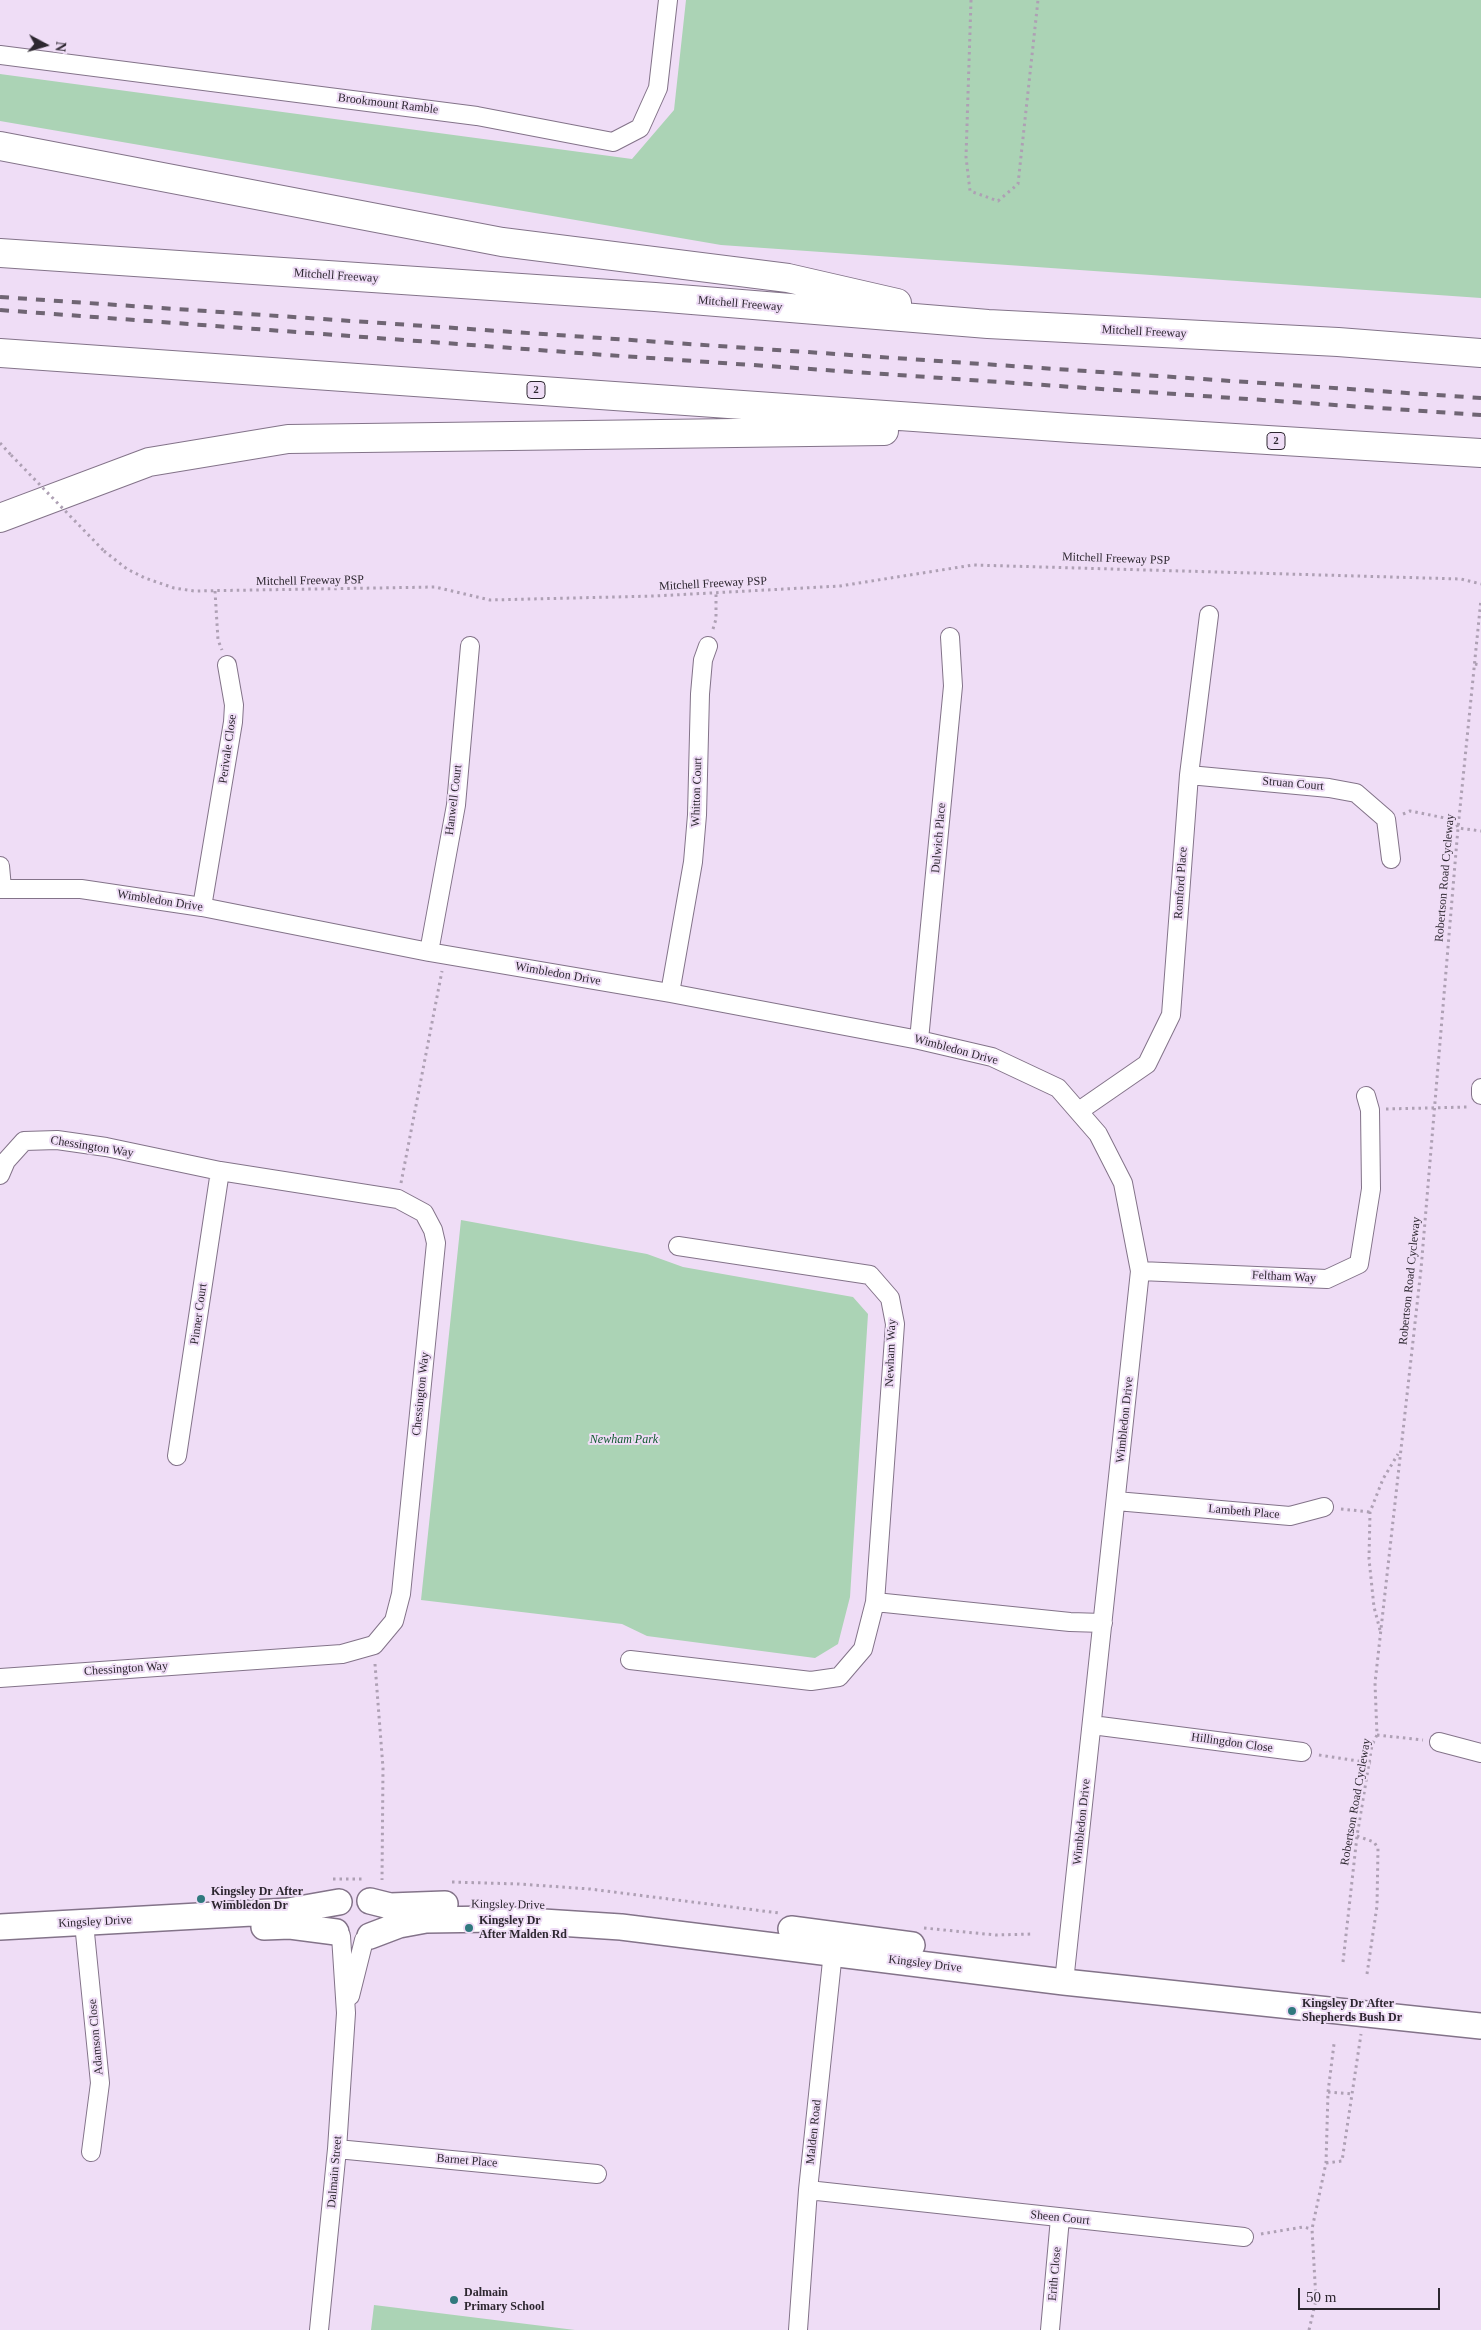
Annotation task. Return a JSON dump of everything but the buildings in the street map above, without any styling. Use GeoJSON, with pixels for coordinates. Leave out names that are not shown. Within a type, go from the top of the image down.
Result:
{"type":"FeatureCollection","features":[{"type":"Feature","properties":{"kind":"highway"},"geometry":{"type":"LineString","coordinates":[[0,146],[502,242],[788,278],[988,324]]}},
{"type":"Feature","properties":{"kind":"highway","name":"Mitchell Freeway"},"geometry":{"type":"LineString","coordinates":[[0,253],[646,296],[988,324],[1338,342],[1481,352]]}},
{"type":"Feature","properties":{"kind":"highway","name":"2"},"geometry":{"type":"LineString","coordinates":[[0,353],[1071,428],[1481,453]]}},
{"type":"Feature","properties":{"kind":"highway"},"geometry":{"type":"LineString","coordinates":[[0,518],[149,462],[288,439],[1071,428]]}},
{"type":"Feature","properties":{"kind":"main road","name":"Kingsley Drive"},"geometry":{"type":"LineString","coordinates":[[0,1942],[85,1930],[288,1911],[339,1902],[351,1896],[376,1891],[390,1906],[503,1902],[606,1909],[834,1943],[1065,1974],[1481,2026]]}},
{"type":"Feature","properties":{"kind":"main road"},"geometry":{"type":"LineString","coordinates":[[339,1902],[335,1907],[332,1920],[353,1936],[378,1922],[376,1891]]}},
{"type":"Feature","properties":{"kind":"main road","name":"Kingsley Drive"},"geometry":{"type":"LineString","coordinates":[[0,1927],[85,1930],[282,1926],[353,1936],[426,1920],[496,1919],[621,1926],[834,1943]]}},
{"type":"Feature","properties":{"kind":"main road","name":"Kingsley Drive"},"geometry":{"type":"LineString","coordinates":[[1065,1974],[1481,2011]]}},
{"type":"Feature","properties":{"kind":"street","name":"Brookmount Ramble"},"geometry":{"type":"LineString","coordinates":[[0,55],[477,116],[613,142],[640,128],[658,88],[668,0]]}},
{"type":"Feature","properties":{"kind":"street","name":"Romford Place"},"geometry":{"type":"LineString","coordinates":[[1079,1111],[1147,1064],[1170,1016],[1190,775],[1208,615]]}},
{"type":"Feature","properties":{"kind":"street","name":"Dulwich Place"},"geometry":{"type":"LineString","coordinates":[[919,1040],[953,686],[950,637]]}},
{"type":"Feature","properties":{"kind":"street","name":"Hanwell Court"},"geometry":{"type":"LineString","coordinates":[[437,954],[456,805],[470,646]]}},
{"type":"Feature","properties":{"kind":"street","name":"Whitton Court"},"geometry":{"type":"LineString","coordinates":[[670,993],[693,862],[697,815],[700,694],[703,660],[708,646]]}},
{"type":"Feature","properties":{"kind":"street","name":"Perivale Close"},"geometry":{"type":"LineString","coordinates":[[202,907],[233,722],[234,706],[227,665]]}},
{"type":"Feature","properties":{"kind":"street","name":"Struan Court"},"geometry":{"type":"LineString","coordinates":[[1190,775],[1329,788],[1356,793],[1386,819]]}},
{"type":"Feature","properties":{"kind":"street"},"geometry":{"type":"LineString","coordinates":[[1386,819],[1391,859]]}},
{"type":"Feature","properties":{"kind":"street"},"geometry":{"type":"LineString","coordinates":[[0,866],[1,889]]}},
{"type":"Feature","properties":{"kind":"street","name":"Wimbledon Drive"},"geometry":{"type":"LineString","coordinates":[[1,889],[81,889],[202,907],[437,954],[670,993],[919,1040],[992,1057],[1058,1088],[1098,1134],[1123,1183],[1140,1271],[1065,1974]]}},
{"type":"Feature","properties":{"kind":"street"},"geometry":{"type":"LineString","coordinates":[[1476,1101],[1481,1088]]}},
{"type":"Feature","properties":{"kind":"street","name":"Feltham Way"},"geometry":{"type":"LineString","coordinates":[[1140,1271],[1327,1279],[1359,1264],[1371,1188],[1368,1103]]}},
{"type":"Feature","properties":{"kind":"street","name":"Chessington Way"},"geometry":{"type":"LineString","coordinates":[[0,1175],[14,1150],[24,1141],[39,1139],[106,1147],[220,1171],[398,1199],[424,1213],[434,1230],[436,1244],[401,1594],[394,1620],[374,1645],[342,1654],[0,1678]]}},
{"type":"Feature","properties":{"kind":"street","name":"Pinner Court"},"geometry":{"type":"LineString","coordinates":[[177,1456],[220,1171]]}},
{"type":"Feature","properties":{"kind":"street","name":"Newham Way"},"geometry":{"type":"LineString","coordinates":[[630,1660],[811,1681],[839,1677],[863,1649],[875,1602],[895,1324],[890,1298],[870,1275],[678,1246]]}},
{"type":"Feature","properties":{"kind":"street","name":"Lambeth Place"},"geometry":{"type":"LineString","coordinates":[[1116,1501],[1290,1516],[1324,1507]]}},
{"type":"Feature","properties":{"kind":"street"},"geometry":{"type":"LineString","coordinates":[[875,1602],[1070,1622],[1103,1623]]}},
{"type":"Feature","properties":{"kind":"street","name":"Hillingdon Close"},"geometry":{"type":"LineString","coordinates":[[1092,1725],[1302,1752]]}},
{"type":"Feature","properties":{"kind":"street"},"geometry":{"type":"LineString","coordinates":[[1439,1742],[1481,1753]]}},
{"type":"Feature","properties":{"kind":"street","name":"Adamson Close"},"geometry":{"type":"LineString","coordinates":[[85,1930],[100,2083],[91,2152]]}},
{"type":"Feature","properties":{"kind":"street","name":"Dalmain Street"},"geometry":{"type":"LineString","coordinates":[[320,2330],[337,2149],[353,1936]]}},
{"type":"Feature","properties":{"kind":"street","name":"Malden Road"},"geometry":{"type":"LineString","coordinates":[[798,2330],[808,2190],[834,1943]]}},
{"type":"Feature","properties":{"kind":"street","name":"Barnet Place"},"geometry":{"type":"LineString","coordinates":[[337,2149],[597,2174]]}},
{"type":"Feature","properties":{"kind":"street","name":"Sheen Court"},"geometry":{"type":"LineString","coordinates":[[808,2190],[1244,2237]]}},
{"type":"Feature","properties":{"kind":"street","name":"Erith Close"},"geometry":{"type":"LineString","coordinates":[[1050,2330],[1060,2218]]}},
{"type":"Feature","properties":{"kind":"path"},"geometry":{"type":"LineString","coordinates":[[972,0],[966,157],[970,191],[998,201],[1018,184],[1038,0]]}},
{"type":"Feature","properties":{"kind":"path","name":"Mitchell Freeway PSP"},"geometry":{"type":"LineString","coordinates":[[0,443],[104,551],[127,569],[155,582],[184,590],[435,587],[490,600],[840,586],[973,565],[1013,564],[1461,578],[1481,584]]}},
{"type":"Feature","properties":{"kind":"path"},"geometry":{"type":"LineString","coordinates":[[215,591],[218,640],[227,665]]}},
{"type":"Feature","properties":{"kind":"path"},"geometry":{"type":"LineString","coordinates":[[708,646],[716,618],[716,592]]}},
{"type":"Feature","properties":{"kind":"path","name":"Robertson Road Cycleway"},"geometry":{"type":"LineString","coordinates":[[1343,1962],[1357,1836],[1371,1763],[1372,1745],[1377,1736],[1375,1683],[1399,1451],[1421,1269],[1458,828],[1481,599]]}},
{"type":"Feature","properties":{"kind":"path"},"geometry":{"type":"LineString","coordinates":[[1475,664],[1481,665]]}},
{"type":"Feature","properties":{"kind":"path"},"geometry":{"type":"LineString","coordinates":[[1386,819],[1410,811],[1455,820],[1458,828],[1481,831]]}},
{"type":"Feature","properties":{"kind":"path"},"geometry":{"type":"LineString","coordinates":[[398,1199],[437,954]]}},
{"type":"Feature","properties":{"kind":"path"},"geometry":{"type":"LineString","coordinates":[[1368,1103],[1434,1106],[1476,1101]]}},
{"type":"Feature","properties":{"kind":"path"},"geometry":{"type":"LineString","coordinates":[[1380,1632],[1374,1607],[1369,1559],[1370,1512],[1383,1479],[1399,1451]]}},
{"type":"Feature","properties":{"kind":"path"},"geometry":{"type":"LineString","coordinates":[[1324,1507],[1370,1512]]}},
{"type":"Feature","properties":{"kind":"path"},"geometry":{"type":"LineString","coordinates":[[374,1645],[383,1768],[376,1891]]}},
{"type":"Feature","properties":{"kind":"path"},"geometry":{"type":"LineString","coordinates":[[1377,1736],[1439,1742]]}},
{"type":"Feature","properties":{"kind":"path"},"geometry":{"type":"LineString","coordinates":[[1302,1752],[1371,1763]]}},
{"type":"Feature","properties":{"kind":"path"},"geometry":{"type":"LineString","coordinates":[[1357,1836],[1374,1842],[1378,1848],[1377,1906],[1367,1974]]}},
{"type":"Feature","properties":{"kind":"path"},"geometry":{"type":"LineString","coordinates":[[376,1891],[389,1882]]}},
{"type":"Feature","properties":{"kind":"path"},"geometry":{"type":"LineString","coordinates":[[448,1882],[590,1889],[780,1913]]}},
{"type":"Feature","properties":{"kind":"path"},"geometry":{"type":"LineString","coordinates":[[918,1927],[996,1935],[1033,1934]]}},
{"type":"Feature","properties":{"kind":"path"},"geometry":{"type":"LineString","coordinates":[[1326,2163],[1342,2161],[1361,2032]]}},
{"type":"Feature","properties":{"kind":"path"},"geometry":{"type":"LineString","coordinates":[[1309,2330],[1316,2300],[1312,2229],[1326,2163],[1328,2092],[1334,2044]]}},
{"type":"Feature","properties":{"kind":"path"},"geometry":{"type":"LineString","coordinates":[[1328,2092],[1353,2094]]}},
{"type":"Feature","properties":{"kind":"path"},"geometry":{"type":"LineString","coordinates":[[1244,2237],[1303,2227],[1312,2229]]}},
{"type":"Feature","properties":{"kind":"green space"},"geometry":{"type":"Polygon","coordinates":[[[686,0],[1481,0],[1481,298],[721,245],[0,121],[0,74],[632,159],[674,110],[686,0]]]}},
{"type":"Feature","properties":{"kind":"green space","name":"Newham Park"},"geometry":{"type":"Polygon","coordinates":[[[461,1220],[647,1254],[683,1267],[853,1297],[868,1314],[850,1597],[838,1644],[815,1658],[647,1636],[622,1624],[421,1600],[461,1220]]]}},
{"type":"Feature","properties":{"kind":"green space"},"geometry":{"type":"Polygon","coordinates":[[[374,2305],[575,2330],[371,2330],[374,2305]]]}},
{"type":"Feature","properties":{"kind":"railway"},"geometry":{"type":"LineString","coordinates":[[0,297],[1481,398]]}},
{"type":"Feature","properties":{"kind":"railway"},"geometry":{"type":"LineString","coordinates":[[0,310],[592,354],[1481,415]]}},
{"type":"Feature","properties":{"kind":"place","name":"Kingsley Dr After Wimbledon Dr"},"geometry":{"type":"Point","coordinates":[201,1899]}},
{"type":"Feature","properties":{"kind":"place","name":"Kingsley Dr After Malden Rd"},"geometry":{"type":"Point","coordinates":[469,1928]}},
{"type":"Feature","properties":{"kind":"place","name":"Kingsley Dr After Shepherds Bush Dr"},"geometry":{"type":"Point","coordinates":[1292,2011]}},
{"type":"Feature","properties":{"kind":"place","name":"Dalmain Primary School"},"geometry":{"type":"Point","coordinates":[454,2300]}}]}
